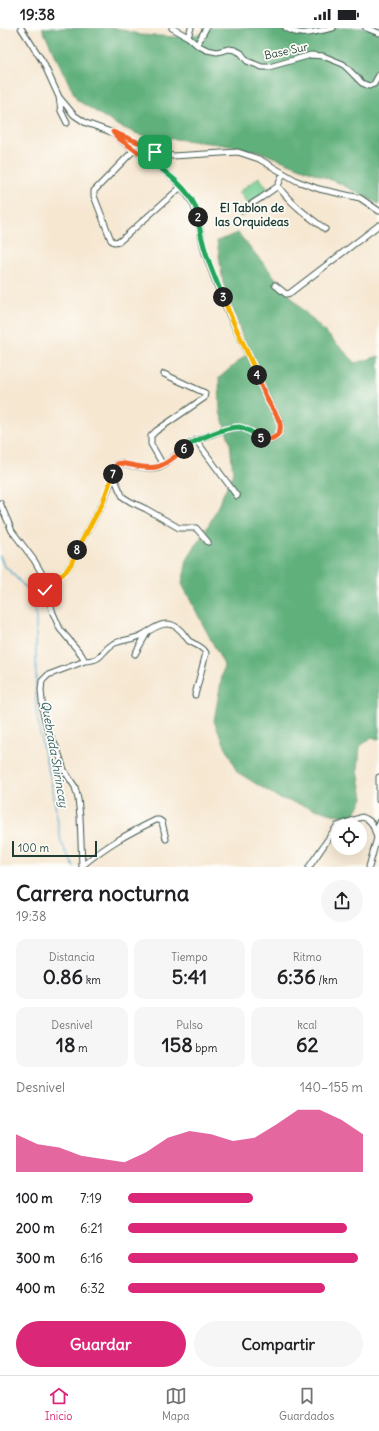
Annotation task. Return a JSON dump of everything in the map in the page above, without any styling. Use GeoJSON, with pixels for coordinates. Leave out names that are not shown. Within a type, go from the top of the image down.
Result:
{"type":"FeatureCollection","features":[{"type":"Feature","properties":{"kind":"street"},"geometry":{"type":"LineString","coordinates":[[21,28],[43,62],[59,97],[74,115],[86,124],[113,132],[140,143],[155,152],[173,156],[238,152],[259,159],[297,181],[319,189],[360,198],[379,211]]}},
{"type":"Feature","properties":{"kind":"street","name":"Base Sur"},"geometry":{"type":"LineString","coordinates":[[172,28],[207,50],[217,52],[229,49],[235,50],[241,53],[247,61],[262,67],[269,67],[310,56],[323,56],[344,64],[362,83],[369,86],[374,84],[379,75]]}},
{"type":"Feature","properties":{"kind":"street"},"geometry":{"type":"LineString","coordinates":[[188,37],[191,28]]}},
{"type":"Feature","properties":{"kind":"street"},"geometry":{"type":"LineString","coordinates":[[197,45],[206,28]]}},
{"type":"Feature","properties":{"kind":"street"},"geometry":{"type":"LineString","coordinates":[[286,28],[303,34],[333,28]]}},
{"type":"Feature","properties":{"kind":"street"},"geometry":{"type":"LineString","coordinates":[[366,28],[379,34]]}},
{"type":"Feature","properties":{"kind":"street"},"geometry":{"type":"LineString","coordinates":[[59,97],[61,111],[67,123]]}},
{"type":"Feature","properties":{"kind":"street"},"geometry":{"type":"LineString","coordinates":[[45,590],[66,571],[71,564],[102,504],[117,464],[120,463],[151,468],[169,462],[186,446],[196,440],[232,428],[239,427],[264,439],[270,439],[274,438],[280,432],[281,428],[280,421],[268,401],[233,323],[205,253],[200,232],[198,213],[195,206],[170,175],[118,138],[113,132]]}},
{"type":"Feature","properties":{"kind":"street"},"geometry":{"type":"LineString","coordinates":[[134,150],[94,191],[94,196],[111,240],[114,242],[120,241],[181,187]]}},
{"type":"Feature","properties":{"kind":"street"},"geometry":{"type":"LineString","coordinates":[[242,210],[278,186],[283,174]]}},
{"type":"Feature","properties":{"kind":"street"},"geometry":{"type":"LineString","coordinates":[[278,186],[299,209],[324,229]]}},
{"type":"Feature","properties":{"kind":"street"},"geometry":{"type":"LineString","coordinates":[[275,285],[286,294],[290,293],[379,225]]}},
{"type":"Feature","properties":{"kind":"street"},"geometry":{"type":"LineString","coordinates":[[163,465],[151,444],[151,436],[206,396],[205,393],[164,374]]}},
{"type":"Feature","properties":{"kind":"street"},"geometry":{"type":"LineString","coordinates":[[196,440],[237,496]]}},
{"type":"Feature","properties":{"kind":"street"},"geometry":{"type":"LineString","coordinates":[[113,474],[123,497],[146,508],[179,528],[196,528],[208,542]]}},
{"type":"Feature","properties":{"kind":"street"},"geometry":{"type":"LineString","coordinates":[[0,503],[12,532],[34,560],[41,572],[52,614],[60,629],[85,661]]}},
{"type":"Feature","properties":{"kind":"street"},"geometry":{"type":"LineString","coordinates":[[82,866],[78,799],[75,787],[64,770],[56,746],[47,728],[43,712],[41,690],[42,682],[48,674],[98,658],[113,644],[140,636],[161,624],[170,624],[179,629],[189,640],[206,653],[206,659],[196,695]]}},
{"type":"Feature","properties":{"kind":"street"},"geometry":{"type":"LineString","coordinates":[[135,654],[148,632]]}},
{"type":"Feature","properties":{"kind":"street"},"geometry":{"type":"LineString","coordinates":[[379,777],[379,800]]}},
{"type":"Feature","properties":{"kind":"street"},"geometry":{"type":"LineString","coordinates":[[309,867],[329,836],[337,826],[341,824],[362,817],[369,819],[373,824],[377,838]]}},
{"type":"Feature","properties":{"kind":"street"},"geometry":{"type":"LineString","coordinates":[[82,866],[118,839],[156,820],[162,822],[166,839]]}},
{"type":"Feature","properties":{"kind":"street"},"geometry":{"type":"LineString","coordinates":[[369,867],[377,838],[379,822]]}},
{"type":"Feature","properties":{"kind":"green space"},"geometry":{"type":"Polygon","coordinates":[[[42,28],[116,28],[141,35],[178,37],[202,34],[210,28],[379,28],[379,204],[339,183],[258,151],[218,144],[140,135],[117,125],[77,100],[42,28]]]}},
{"type":"Feature","properties":{"kind":"green space"},"geometry":{"type":"Polygon","coordinates":[[[259,177],[268,189],[248,204],[239,192],[259,177]]]}},
{"type":"Feature","properties":{"kind":"green space"},"geometry":{"type":"Polygon","coordinates":[[[238,233],[299,306],[356,363],[379,356],[379,739],[372,738],[360,746],[358,771],[363,798],[353,817],[332,814],[279,798],[237,772],[214,721],[224,665],[182,584],[187,560],[212,519],[233,473],[230,442],[220,412],[219,378],[247,354],[243,338],[223,283],[217,241],[238,233]]]}},
{"type":"Feature","properties":{"kind":"waterway","name":"Quebrada Shirincay"},"geometry":{"type":"LineString","coordinates":[[0,556],[3,564],[33,595],[36,616],[36,709],[42,745],[51,780],[61,842],[74,867]]}},
{"type":"Feature","properties":{"kind":"district","name":"El Tablon de las Orquideas"},"geometry":{"type":"Point","coordinates":[252,214]}},
{"type":"Feature","properties":{"kind":"route"},"geometry":{"type":"LineString","coordinates":[[45,590],[66,571],[71,564],[102,504],[117,464],[120,463],[151,468],[163,465],[169,462],[186,446],[196,440],[232,428],[239,427],[264,439],[274,438],[280,432],[280,421],[268,401],[233,323],[205,253],[200,232],[198,213],[195,206],[170,175],[123,143],[113,132],[140,143],[155,152]]}}]}
